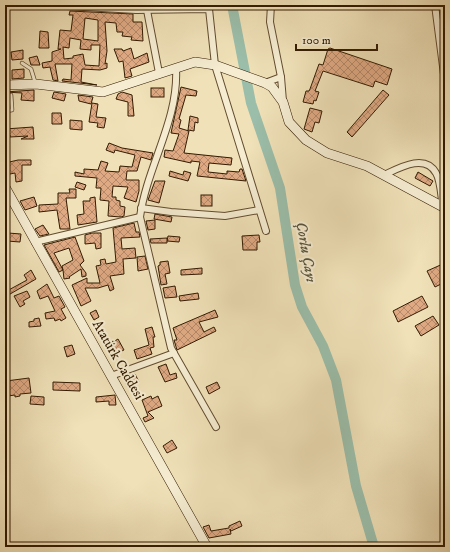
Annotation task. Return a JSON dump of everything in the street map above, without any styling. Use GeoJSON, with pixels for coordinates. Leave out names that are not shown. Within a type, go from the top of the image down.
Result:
{"type":"FeatureCollection","features":[{"type":"Feature","properties":{"kind":"street"},"geometry":{"type":"LineString","coordinates":[[49,5],[209,10],[215,65],[236,129],[266,231]]}},
{"type":"Feature","properties":{"kind":"street"},"geometry":{"type":"LineString","coordinates":[[271,5],[270,22],[281,77],[283,102],[289,122],[306,140],[327,153],[367,166],[444,208]]}},
{"type":"Feature","properties":{"kind":"street"},"geometry":{"type":"LineString","coordinates":[[435,5],[445,82]]}},
{"type":"Feature","properties":{"kind":"street"},"geometry":{"type":"LineString","coordinates":[[147,7],[159,73]]}},
{"type":"Feature","properties":{"kind":"street"},"geometry":{"type":"LineString","coordinates":[[5,85],[36,84],[104,92],[195,62],[215,65],[265,83],[272,87],[283,102]]}},
{"type":"Feature","properties":{"kind":"street"},"geometry":{"type":"LineString","coordinates":[[176,68],[174,105],[141,212],[171,348],[216,427]]}},
{"type":"Feature","properties":{"kind":"street"},"geometry":{"type":"LineString","coordinates":[[265,83],[281,77]]}},
{"type":"Feature","properties":{"kind":"street"},"geometry":{"type":"LineString","coordinates":[[384,175],[418,162],[430,166],[436,173],[444,208]]}},
{"type":"Feature","properties":{"kind":"street","name":"Atatürk Caddesi"},"geometry":{"type":"LineString","coordinates":[[5,187],[34,242],[207,547]]}},
{"type":"Feature","properties":{"kind":"street"},"geometry":{"type":"LineString","coordinates":[[34,242],[149,209],[225,216],[259,210]]}},
{"type":"Feature","properties":{"kind":"street"},"geometry":{"type":"LineString","coordinates":[[111,376],[174,353]]}},
{"type":"Feature","properties":{"kind":"lane"},"geometry":{"type":"LineString","coordinates":[[22,63],[31,69],[36,84]]}},
{"type":"Feature","properties":{"kind":"lane"},"geometry":{"type":"LineString","coordinates":[[5,111],[12,110],[10,95]]}},
{"type":"Feature","properties":{"kind":"building"},"geometry":{"type":"Polygon","coordinates":[[[70,11],[133,14],[133,22],[142,22],[143,41],[131,40],[132,37],[122,36],[123,32],[117,32],[116,23],[105,22],[107,51],[105,64],[107,63],[107,68],[100,70],[82,69],[81,82],[97,85],[62,81],[63,79],[71,80],[72,64],[55,64],[58,81],[53,80],[50,67],[43,68],[42,63],[52,61],[52,52],[61,49],[58,49],[60,30],[71,31],[73,15],[69,15],[70,11]],[[85,18],[83,39],[98,41],[98,20],[85,18]],[[70,38],[69,48],[63,47],[64,59],[73,58],[73,56],[83,54],[85,65],[99,66],[100,45],[91,45],[91,50],[80,49],[81,40],[70,38]]]}},
{"type":"Feature","properties":{"kind":"building"},"geometry":{"type":"Polygon","coordinates":[[[40,31],[48,32],[49,48],[39,48],[40,31]]]}},
{"type":"Feature","properties":{"kind":"building"},"geometry":{"type":"Polygon","coordinates":[[[131,48],[134,59],[147,53],[149,62],[130,69],[132,76],[125,78],[123,61],[119,62],[114,49],[122,49],[123,51],[131,48]]]}},
{"type":"Feature","properties":{"kind":"building"},"geometry":{"type":"Polygon","coordinates":[[[330,48],[392,69],[387,85],[375,81],[373,87],[323,71],[315,91],[319,92],[316,101],[314,100],[313,104],[303,102],[306,91],[309,91],[310,89],[319,64],[323,65],[328,49],[330,48]]]}},
{"type":"Feature","properties":{"kind":"building"},"geometry":{"type":"Polygon","coordinates":[[[23,50],[23,59],[12,60],[11,52],[23,50]]]}},
{"type":"Feature","properties":{"kind":"building"},"geometry":{"type":"Polygon","coordinates":[[[37,56],[40,65],[31,65],[29,58],[37,56]]]}},
{"type":"Feature","properties":{"kind":"building"},"geometry":{"type":"Polygon","coordinates":[[[24,69],[24,78],[12,79],[12,70],[24,69]]]}},
{"type":"Feature","properties":{"kind":"building"},"geometry":{"type":"Polygon","coordinates":[[[181,87],[197,91],[196,96],[186,95],[179,119],[181,120],[179,128],[189,131],[184,153],[232,158],[231,165],[209,163],[208,172],[227,174],[227,171],[239,172],[240,169],[242,169],[246,181],[197,176],[200,162],[191,161],[191,163],[164,157],[165,150],[173,151],[179,134],[171,133],[181,87]]]}},
{"type":"Feature","properties":{"kind":"building"},"geometry":{"type":"Polygon","coordinates":[[[151,88],[164,88],[164,97],[151,97],[151,88]]]}},
{"type":"Feature","properties":{"kind":"building"},"geometry":{"type":"Polygon","coordinates":[[[34,90],[34,101],[21,100],[22,93],[5,92],[34,90]]]}},
{"type":"Feature","properties":{"kind":"building"},"geometry":{"type":"Polygon","coordinates":[[[383,90],[389,95],[352,137],[347,132],[383,90]]]}},
{"type":"Feature","properties":{"kind":"building"},"geometry":{"type":"Polygon","coordinates":[[[54,92],[66,94],[64,101],[52,98],[54,92]]]}},
{"type":"Feature","properties":{"kind":"building"},"geometry":{"type":"Polygon","coordinates":[[[122,92],[132,95],[134,116],[128,116],[128,102],[116,99],[118,94],[122,92]]]}},
{"type":"Feature","properties":{"kind":"building"},"geometry":{"type":"Polygon","coordinates":[[[78,95],[93,97],[91,104],[79,101],[78,95]]]}},
{"type":"Feature","properties":{"kind":"building"},"geometry":{"type":"Polygon","coordinates":[[[92,103],[98,104],[96,117],[106,118],[104,128],[97,127],[98,123],[89,122],[92,103]]]}},
{"type":"Feature","properties":{"kind":"building"},"geometry":{"type":"Polygon","coordinates":[[[310,108],[322,111],[319,123],[315,122],[312,132],[304,129],[310,108]]]}},
{"type":"Feature","properties":{"kind":"building"},"geometry":{"type":"Polygon","coordinates":[[[52,113],[61,113],[62,124],[52,124],[52,113]]]}},
{"type":"Feature","properties":{"kind":"building"},"geometry":{"type":"Polygon","coordinates":[[[190,116],[198,118],[198,123],[195,122],[194,131],[188,130],[190,116]]]}},
{"type":"Feature","properties":{"kind":"building"},"geometry":{"type":"Polygon","coordinates":[[[70,120],[82,121],[82,130],[70,129],[70,120]]]}},
{"type":"Feature","properties":{"kind":"building"},"geometry":{"type":"Polygon","coordinates":[[[33,127],[34,139],[21,139],[28,136],[10,137],[10,135],[5,135],[5,129],[33,127]]]}},
{"type":"Feature","properties":{"kind":"building"},"geometry":{"type":"Polygon","coordinates":[[[109,143],[122,148],[153,153],[151,160],[141,157],[137,171],[127,171],[126,180],[139,180],[139,191],[136,202],[124,198],[128,187],[113,186],[112,197],[116,197],[116,200],[120,201],[120,206],[125,207],[124,216],[121,217],[108,216],[109,201],[100,200],[101,188],[96,188],[97,178],[75,176],[75,172],[84,174],[84,169],[98,170],[101,161],[108,163],[105,171],[119,172],[120,166],[132,167],[135,155],[115,150],[114,153],[106,150],[109,143]]]}},
{"type":"Feature","properties":{"kind":"building"},"geometry":{"type":"Polygon","coordinates":[[[18,160],[31,160],[31,165],[22,165],[22,181],[16,182],[15,173],[5,175],[5,163],[18,160]]]}},
{"type":"Feature","properties":{"kind":"building"},"geometry":{"type":"Polygon","coordinates":[[[170,171],[183,175],[184,171],[191,173],[188,181],[169,176],[170,171]]]}},
{"type":"Feature","properties":{"kind":"building"},"geometry":{"type":"Polygon","coordinates":[[[418,172],[433,181],[430,186],[415,178],[418,172]]]}},
{"type":"Feature","properties":{"kind":"building"},"geometry":{"type":"Polygon","coordinates":[[[155,181],[165,181],[159,203],[148,200],[155,181]]]}},
{"type":"Feature","properties":{"kind":"building"},"geometry":{"type":"Polygon","coordinates":[[[77,182],[86,185],[84,190],[75,187],[77,182]]]}},
{"type":"Feature","properties":{"kind":"building"},"geometry":{"type":"Polygon","coordinates":[[[69,189],[76,189],[76,198],[66,198],[70,229],[60,229],[57,210],[39,212],[39,205],[58,204],[58,193],[70,193],[69,189]]]}},
{"type":"Feature","properties":{"kind":"building"},"geometry":{"type":"Polygon","coordinates":[[[201,195],[212,195],[212,206],[201,206],[201,195]]]}},
{"type":"Feature","properties":{"kind":"building"},"geometry":{"type":"Polygon","coordinates":[[[34,197],[37,206],[25,210],[20,201],[34,197]]]}},
{"type":"Feature","properties":{"kind":"building"},"geometry":{"type":"Polygon","coordinates":[[[95,197],[97,222],[78,225],[77,215],[84,214],[83,201],[90,201],[90,198],[95,197]]]}},
{"type":"Feature","properties":{"kind":"building"},"geometry":{"type":"Polygon","coordinates":[[[155,214],[172,217],[171,222],[154,219],[155,214]]]}},
{"type":"Feature","properties":{"kind":"building"},"geometry":{"type":"Polygon","coordinates":[[[155,220],[155,229],[148,230],[146,221],[155,220]]]}},
{"type":"Feature","properties":{"kind":"building"},"geometry":{"type":"Polygon","coordinates":[[[134,223],[136,232],[139,232],[140,237],[121,238],[122,249],[135,248],[136,258],[123,259],[124,274],[110,276],[114,289],[110,291],[108,285],[98,288],[85,288],[91,301],[81,306],[72,285],[87,278],[87,283],[100,283],[96,266],[101,265],[100,260],[105,259],[106,264],[116,262],[113,228],[134,223]]]}},
{"type":"Feature","properties":{"kind":"building"},"geometry":{"type":"Polygon","coordinates":[[[43,225],[49,234],[40,236],[35,229],[43,225]]]}},
{"type":"Feature","properties":{"kind":"building"},"geometry":{"type":"Polygon","coordinates":[[[8,233],[21,234],[20,242],[7,241],[8,233]]]}},
{"type":"Feature","properties":{"kind":"building"},"geometry":{"type":"Polygon","coordinates":[[[101,233],[101,248],[96,249],[95,243],[85,244],[85,235],[101,233]]]}},
{"type":"Feature","properties":{"kind":"building"},"geometry":{"type":"Polygon","coordinates":[[[259,235],[260,242],[257,242],[257,250],[243,250],[242,236],[259,235]]]}},
{"type":"Feature","properties":{"kind":"building"},"geometry":{"type":"Polygon","coordinates":[[[168,236],[180,237],[179,242],[167,241],[168,236]]]}},
{"type":"Feature","properties":{"kind":"building"},"geometry":{"type":"Polygon","coordinates":[[[75,237],[84,261],[80,265],[86,273],[86,276],[82,277],[81,269],[69,277],[70,278],[64,279],[63,270],[59,272],[44,245],[75,237]],[[69,248],[54,253],[63,270],[62,266],[73,260],[69,248]]]}},
{"type":"Feature","properties":{"kind":"building"},"geometry":{"type":"Polygon","coordinates":[[[167,238],[167,243],[151,243],[150,239],[167,238]]]}},
{"type":"Feature","properties":{"kind":"building"},"geometry":{"type":"Polygon","coordinates":[[[145,256],[148,269],[138,271],[137,257],[145,256]]]}},
{"type":"Feature","properties":{"kind":"building"},"geometry":{"type":"Polygon","coordinates":[[[168,261],[170,273],[165,274],[167,284],[161,285],[158,266],[160,265],[160,262],[168,261]]]}},
{"type":"Feature","properties":{"kind":"building"},"geometry":{"type":"Polygon","coordinates":[[[445,263],[445,282],[435,287],[427,271],[445,263]]]}},
{"type":"Feature","properties":{"kind":"building"},"geometry":{"type":"Polygon","coordinates":[[[202,268],[202,274],[181,275],[181,270],[202,268]]]}},
{"type":"Feature","properties":{"kind":"building"},"geometry":{"type":"Polygon","coordinates":[[[31,270],[36,279],[5,297],[5,292],[27,280],[24,275],[31,270]]]}},
{"type":"Feature","properties":{"kind":"building"},"geometry":{"type":"Polygon","coordinates":[[[47,284],[54,298],[59,296],[65,307],[61,309],[66,318],[61,321],[60,319],[55,321],[54,318],[46,319],[45,313],[55,311],[48,296],[40,299],[37,291],[47,284]]]}},
{"type":"Feature","properties":{"kind":"building"},"geometry":{"type":"Polygon","coordinates":[[[175,286],[177,297],[165,298],[163,288],[175,286]]]}},
{"type":"Feature","properties":{"kind":"building"},"geometry":{"type":"Polygon","coordinates":[[[27,291],[30,297],[23,301],[25,304],[20,307],[14,296],[27,291]]]}},
{"type":"Feature","properties":{"kind":"building"},"geometry":{"type":"Polygon","coordinates":[[[198,293],[199,299],[180,301],[179,296],[198,293]]]}},
{"type":"Feature","properties":{"kind":"building"},"geometry":{"type":"Polygon","coordinates":[[[422,296],[428,307],[398,322],[393,311],[422,296]]]}},
{"type":"Feature","properties":{"kind":"building"},"geometry":{"type":"Polygon","coordinates":[[[96,310],[99,317],[94,320],[90,313],[96,310]]]}},
{"type":"Feature","properties":{"kind":"building"},"geometry":{"type":"Polygon","coordinates":[[[215,310],[218,317],[199,322],[204,332],[214,327],[216,331],[177,350],[174,340],[177,340],[173,328],[215,310]]]}},
{"type":"Feature","properties":{"kind":"building"},"geometry":{"type":"Polygon","coordinates":[[[433,316],[439,325],[421,336],[415,326],[433,316]]]}},
{"type":"Feature","properties":{"kind":"building"},"geometry":{"type":"Polygon","coordinates":[[[39,318],[41,326],[29,327],[29,322],[39,318]]]}},
{"type":"Feature","properties":{"kind":"building"},"geometry":{"type":"Polygon","coordinates":[[[152,327],[155,337],[153,337],[154,347],[150,348],[152,354],[137,359],[134,350],[149,345],[145,329],[152,327]]]}},
{"type":"Feature","properties":{"kind":"building"},"geometry":{"type":"Polygon","coordinates":[[[118,339],[124,350],[113,355],[108,345],[118,339]]]}},
{"type":"Feature","properties":{"kind":"building"},"geometry":{"type":"Polygon","coordinates":[[[72,345],[75,354],[67,357],[64,347],[72,345]]]}},
{"type":"Feature","properties":{"kind":"building"},"geometry":{"type":"Polygon","coordinates":[[[166,364],[170,375],[176,373],[177,378],[165,382],[158,367],[166,364]]]}},
{"type":"Feature","properties":{"kind":"building"},"geometry":{"type":"Polygon","coordinates":[[[135,374],[139,382],[128,388],[124,379],[135,374]]]}},
{"type":"Feature","properties":{"kind":"building"},"geometry":{"type":"Polygon","coordinates":[[[29,378],[31,393],[20,394],[20,396],[15,397],[15,395],[8,396],[6,381],[29,378]]]}},
{"type":"Feature","properties":{"kind":"building"},"geometry":{"type":"Polygon","coordinates":[[[53,382],[80,383],[80,391],[53,390],[53,382]]]}},
{"type":"Feature","properties":{"kind":"building"},"geometry":{"type":"Polygon","coordinates":[[[217,382],[220,388],[209,394],[206,387],[217,382]]]}},
{"type":"Feature","properties":{"kind":"building"},"geometry":{"type":"Polygon","coordinates":[[[115,395],[116,405],[109,405],[109,401],[96,402],[96,397],[115,395]]]}},
{"type":"Feature","properties":{"kind":"building"},"geometry":{"type":"Polygon","coordinates":[[[31,396],[44,397],[44,405],[30,404],[31,396]]]}},
{"type":"Feature","properties":{"kind":"building"},"geometry":{"type":"Polygon","coordinates":[[[151,396],[152,399],[158,396],[162,406],[148,412],[154,418],[145,422],[143,418],[148,416],[142,400],[151,396]]]}},
{"type":"Feature","properties":{"kind":"building"},"geometry":{"type":"Polygon","coordinates":[[[172,440],[177,448],[167,453],[163,446],[172,440]]]}},
{"type":"Feature","properties":{"kind":"building"},"geometry":{"type":"Polygon","coordinates":[[[240,521],[242,526],[231,531],[230,529],[231,534],[209,538],[203,527],[209,525],[211,531],[229,528],[229,526],[240,521]]]}},
{"type":"Feature","properties":{"kind":"waterway","name":"Çorlu Çayı"},"geometry":{"type":"LineString","coordinates":[[232,5],[251,103],[280,188],[295,285],[302,307],[323,346],[336,380],[356,486],[374,547]]}},
{"type":"Feature","properties":{"kind":"railway"},"geometry":{"type":"LineString","coordinates":[[442,5],[445,21]]}}]}
